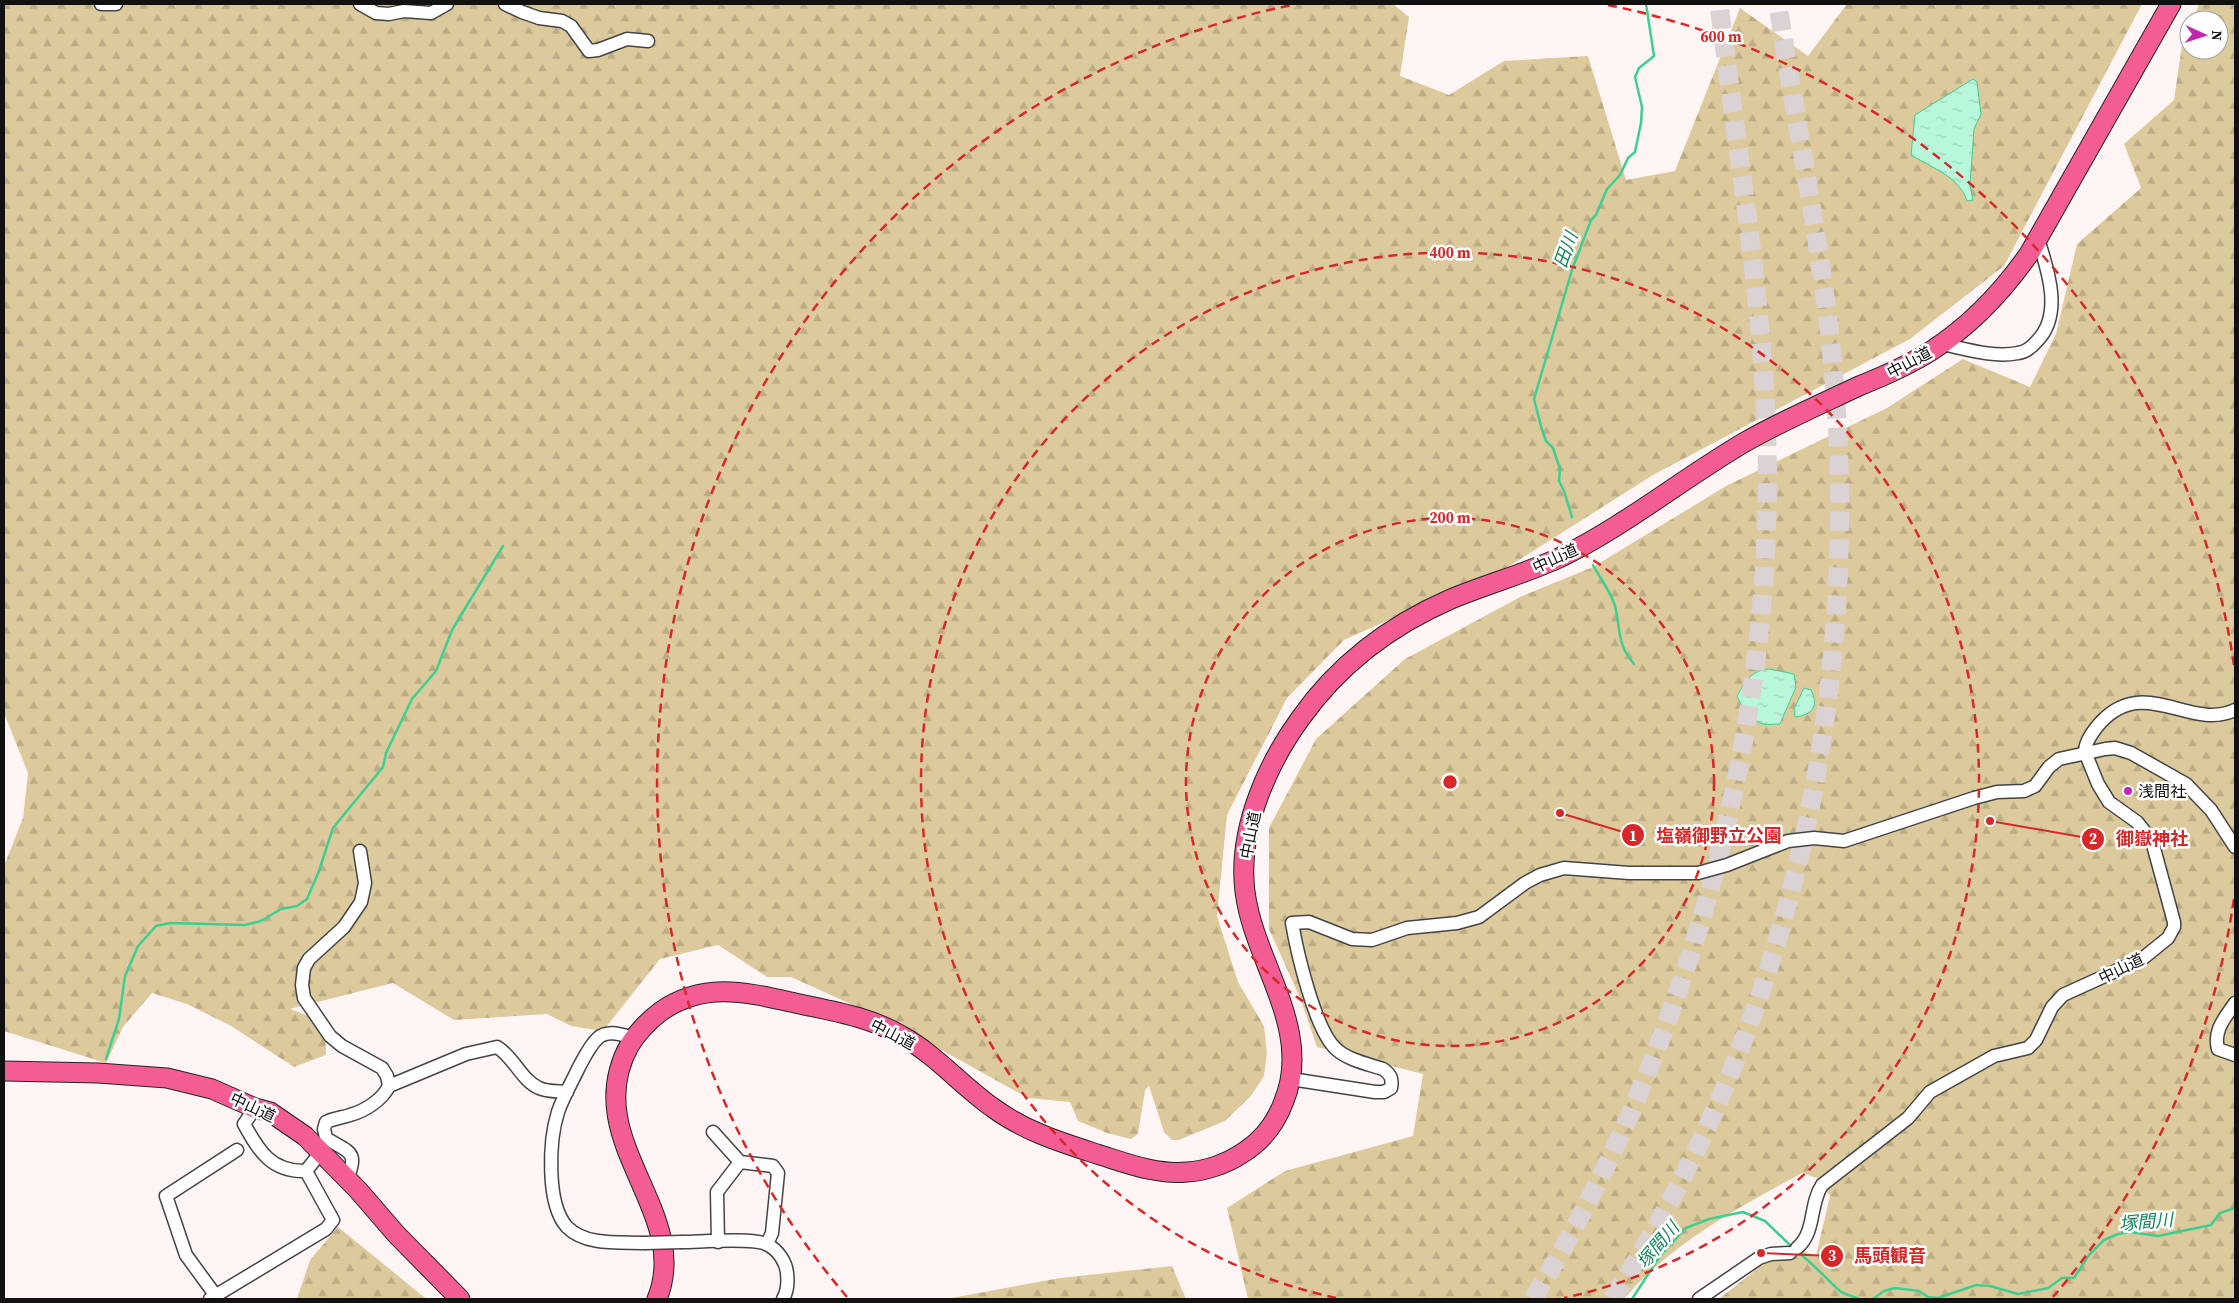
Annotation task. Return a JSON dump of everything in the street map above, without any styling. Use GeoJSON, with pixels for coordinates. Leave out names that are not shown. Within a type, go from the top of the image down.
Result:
{"type":"FeatureCollection","features":[{"type":"Feature","properties":{"kind":"highway","name":"中山道"},"geometry":{"type":"LineString","coordinates":[[657,1299],[664,1273],[664,1246],[660,1231],[622,1137],[615,1108],[617,1077],[624,1057],[634,1038],[655,1016],[691,996],[707,992],[745,992],[839,1012],[886,1027],[908,1038],[996,1110],[1022,1126],[1062,1142],[1139,1167],[1172,1172],[1201,1170],[1240,1155],[1267,1132],[1280,1111],[1291,1079],[1291,1044],[1289,1028],[1251,922],[1246,898],[1244,863],[1249,830],[1266,779],[1294,726],[1323,689],[1360,652],[1404,622],[1455,597],[1533,569],[1575,549],[1604,533],[1748,441],[1913,362],[1942,344],[1971,320],[2002,289],[2038,240],[2171,4]]}},
{"type":"Feature","properties":{"kind":"highway","name":"中山道"},"geometry":{"type":"LineString","coordinates":[[4,1071],[113,1073],[166,1078],[212,1089],[255,1108],[270,1112],[305,1136],[347,1179],[396,1234],[460,1299]]}},
{"type":"Feature","properties":{"kind":"street"},"geometry":{"type":"LineString","coordinates":[[101,4],[116,4]]}},
{"type":"Feature","properties":{"kind":"street"},"geometry":{"type":"LineString","coordinates":[[360,4],[376,13],[389,14],[404,11],[431,13],[447,4]]}},
{"type":"Feature","properties":{"kind":"street"},"geometry":{"type":"LineString","coordinates":[[505,4],[539,18],[562,21],[572,26],[589,51],[598,50],[627,39],[648,41]]}},
{"type":"Feature","properties":{"kind":"street"},"geometry":{"type":"LineString","coordinates":[[1942,344],[2004,355],[2020,353],[2031,347],[2042,336],[2048,326],[2050,317],[2051,287],[2038,240]]}},
{"type":"Feature","properties":{"kind":"street"},"geometry":{"type":"LineString","coordinates":[[2085,752],[2091,735],[2095,730],[2108,714],[2124,704],[2148,702],[2216,714],[2235,710]]}},
{"type":"Feature","properties":{"kind":"street"},"geometry":{"type":"LineString","coordinates":[[1291,1079],[1375,1092],[1384,1092],[1391,1088],[1392,1081],[1389,1073],[1337,1050],[1328,1038],[1303,972],[1292,923],[1309,922],[1352,939],[1372,940],[1407,928],[1458,923],[1479,917],[1525,883],[1540,875],[1564,868],[1629,873],[1698,873],[1727,865],[1788,841],[1814,838],[1844,841],[1974,798],[1997,792],[2024,791],[2035,786],[2049,767],[2059,759],[2104,749],[2123,749],[2186,784],[2211,810],[2235,847]]}},
{"type":"Feature","properties":{"kind":"street","name":"中山道"},"geometry":{"type":"LineString","coordinates":[[1699,1299],[1759,1258],[1794,1250],[1807,1237],[1814,1199],[1822,1185],[1908,1118],[1930,1092],[1994,1056],[2028,1048],[2036,1040],[2052,1007],[2063,994],[2142,959],[2171,933],[2174,922],[2152,841],[2136,822],[2109,802],[2104,796],[2085,752]]}},
{"type":"Feature","properties":{"kind":"street"},"geometry":{"type":"LineString","coordinates":[[360,851],[366,883],[361,902],[344,927],[309,959],[304,968],[302,986],[304,998],[330,1036],[342,1046],[382,1068],[387,1076],[389,1086]]}},
{"type":"Feature","properties":{"kind":"street"},"geometry":{"type":"LineString","coordinates":[[2235,1003],[2220,1024],[2216,1040],[2218,1049],[2235,1055]]}},
{"type":"Feature","properties":{"kind":"street"},"geometry":{"type":"LineString","coordinates":[[634,1038],[613,1032],[598,1038],[584,1057],[566,1092],[558,1113],[553,1139],[552,1188],[557,1213],[567,1227],[581,1236],[599,1242],[754,1241],[767,1244],[779,1254],[787,1267],[788,1282],[783,1299]]}},
{"type":"Feature","properties":{"kind":"street"},"geometry":{"type":"LineString","coordinates":[[347,1179],[354,1165],[353,1158],[347,1150],[326,1138],[324,1129],[326,1122],[336,1117],[350,1116],[363,1110],[384,1095],[389,1086],[466,1054],[497,1047],[503,1050],[526,1078],[539,1089],[566,1092]]}},
{"type":"Feature","properties":{"kind":"street"},"geometry":{"type":"LineString","coordinates":[[255,1108],[244,1124],[266,1157],[277,1166],[293,1171],[306,1171]]}},
{"type":"Feature","properties":{"kind":"street"},"geometry":{"type":"LineString","coordinates":[[713,1132],[740,1162],[773,1166],[778,1173],[772,1233],[767,1244]]}},
{"type":"Feature","properties":{"kind":"street"},"geometry":{"type":"LineString","coordinates":[[237,1150],[166,1196],[186,1255],[213,1298],[326,1229],[332,1220],[306,1171]]}},
{"type":"Feature","properties":{"kind":"street"},"geometry":{"type":"LineString","coordinates":[[306,1171],[320,1152]]}},
{"type":"Feature","properties":{"kind":"street"},"geometry":{"type":"LineString","coordinates":[[718,1242],[717,1192],[740,1162]]}},
{"type":"Feature","properties":{"kind":"green space"},"geometry":{"type":"Polygon","coordinates":[[[4,4],[1393,4],[1409,17],[1400,76],[1449,95],[1504,61],[1588,56],[1626,180],[1675,171],[1740,8],[1808,56],[1847,4],[2142,4],[2004,266],[1910,339],[1653,475],[1508,567],[1344,640],[1287,698],[1227,815],[1217,916],[1238,982],[1264,1026],[1267,1053],[1264,1076],[1251,1096],[1225,1121],[1179,1140],[1172,1140],[1164,1132],[1149,1086],[1145,1090],[1138,1134],[1131,1139],[1107,1133],[1078,1121],[1070,1102],[1028,1098],[895,1024],[791,977],[767,977],[718,945],[660,959],[603,1031],[571,1026],[547,1014],[454,1020],[393,983],[290,1009],[325,1022],[326,1055],[294,1067],[231,1026],[187,1004],[152,993],[123,1027],[106,1063],[4,1031],[4,866],[23,818],[28,773],[4,713],[4,4]]]}},
{"type":"Feature","properties":{"kind":"green space"},"geometry":{"type":"Polygon","coordinates":[[[2199,4],[2235,4],[2235,1299],[1719,1299],[1772,1257],[1803,1251],[1816,1256],[1830,1196],[1817,1178],[1802,1173],[1730,1213],[1684,1244],[1642,1279],[1624,1299],[1248,1299],[1227,1208],[1285,1171],[1413,1136],[1423,1074],[1317,1047],[1301,1000],[1269,929],[1269,828],[1316,739],[1405,659],[1522,596],[1593,567],[1726,486],[1887,408],[1963,359],[2030,387],[2056,334],[2077,244],[2141,188],[2124,144],[2174,100],[2180,60],[2229,60],[2229,10],[2197,10],[2199,4]]]}},
{"type":"Feature","properties":{"kind":"green space"},"geometry":{"type":"Polygon","coordinates":[[[338,1227],[426,1299],[297,1299],[310,1260],[338,1227]]]}},
{"type":"Feature","properties":{"kind":"green space"},"geometry":{"type":"Polygon","coordinates":[[[1172,1266],[1186,1299],[946,1299],[1060,1278],[1172,1266]]]}},
{"type":"Feature","properties":{"kind":"water"},"geometry":{"type":"Polygon","coordinates":[[[1973,79],[1977,82],[1981,114],[1974,129],[1970,185],[1973,200],[1967,201],[1952,179],[1911,155],[1915,115],[1973,79]]]}},
{"type":"Feature","properties":{"kind":"water"},"geometry":{"type":"Polygon","coordinates":[[[1769,669],[1794,674],[1796,687],[1780,724],[1763,724],[1755,720],[1741,704],[1737,696],[1746,681],[1753,674],[1769,669]]]}},
{"type":"Feature","properties":{"kind":"water"},"geometry":{"type":"Polygon","coordinates":[[[1804,688],[1811,690],[1814,701],[1813,709],[1806,714],[1795,717],[1794,709],[1804,688]]]}},
{"type":"Feature","properties":{"kind":"waterway","name":"田川"},"geometry":{"type":"LineString","coordinates":[[1572,517],[1559,481],[1560,469],[1553,448],[1546,441],[1534,399],[1572,270],[1591,220],[1596,215],[1607,189],[1620,175],[1628,158],[1635,152],[1642,107],[1635,77],[1639,68],[1654,56],[1646,4]]}},
{"type":"Feature","properties":{"kind":"waterway"},"geometry":{"type":"LineString","coordinates":[[106,1059],[119,1019],[125,976],[138,946],[156,926],[170,923],[245,925],[261,921],[281,909],[297,906],[307,899],[319,871],[333,828],[383,767],[386,753],[412,699],[436,671],[452,630],[503,546]]}},
{"type":"Feature","properties":{"kind":"waterway","name":"田川"},"geometry":{"type":"LineString","coordinates":[[1593,565],[1613,601],[1624,649],[1634,664]]}},
{"type":"Feature","properties":{"kind":"waterway","name":"塚間川"},"geometry":{"type":"LineString","coordinates":[[1873,1299],[1884,1291],[1895,1288],[1919,1291],[1928,1297],[1938,1298],[1976,1285],[1990,1286],[2018,1294],[2048,1288],[2062,1278],[2074,1278],[2089,1255],[2104,1240],[2118,1234],[2130,1232],[2158,1236],[2211,1225],[2220,1213],[2235,1208]]}},
{"type":"Feature","properties":{"kind":"waterway","name":"塚間川"},"geometry":{"type":"LineString","coordinates":[[1632,1299],[1660,1256],[1686,1228],[1709,1219],[1743,1212],[1765,1221],[1792,1247]]}},
{"type":"Feature","properties":{"kind":"waterway","name":"塚間川"},"geometry":{"type":"LineString","coordinates":[[1798,1252],[1840,1291],[1859,1299]]}},
{"type":"Feature","properties":{"kind":"tunnel"},"geometry":{"type":"LineString","coordinates":[[1533,1299],[1587,1203],[1635,1102],[1676,997],[1710,889],[1736,779],[1755,667],[1765,556],[1767,446],[1765,391],[1755,280],[1719,4]]}},
{"type":"Feature","properties":{"kind":"tunnel"},"geometry":{"type":"LineString","coordinates":[[1612,1299],[1671,1200],[1721,1096],[1762,988],[1795,877],[1818,763],[1833,649],[1839,533],[1837,418],[1833,366],[1820,262],[1778,4]]}},
{"type":"Feature","properties":{"kind":"place","name":"浅間社"},"geometry":{"type":"Point","coordinates":[2128,791]}},
{"type":"Feature","properties":{"kind":"place","name":"塩嶺御野立公園"},"geometry":{"type":"Point","coordinates":[1560,813]}},
{"type":"Feature","properties":{"kind":"place","name":"御嶽神社"},"geometry":{"type":"Point","coordinates":[1990,821]}},
{"type":"Feature","properties":{"kind":"place","name":"馬頭観音"},"geometry":{"type":"Point","coordinates":[1761,1253]}}]}
